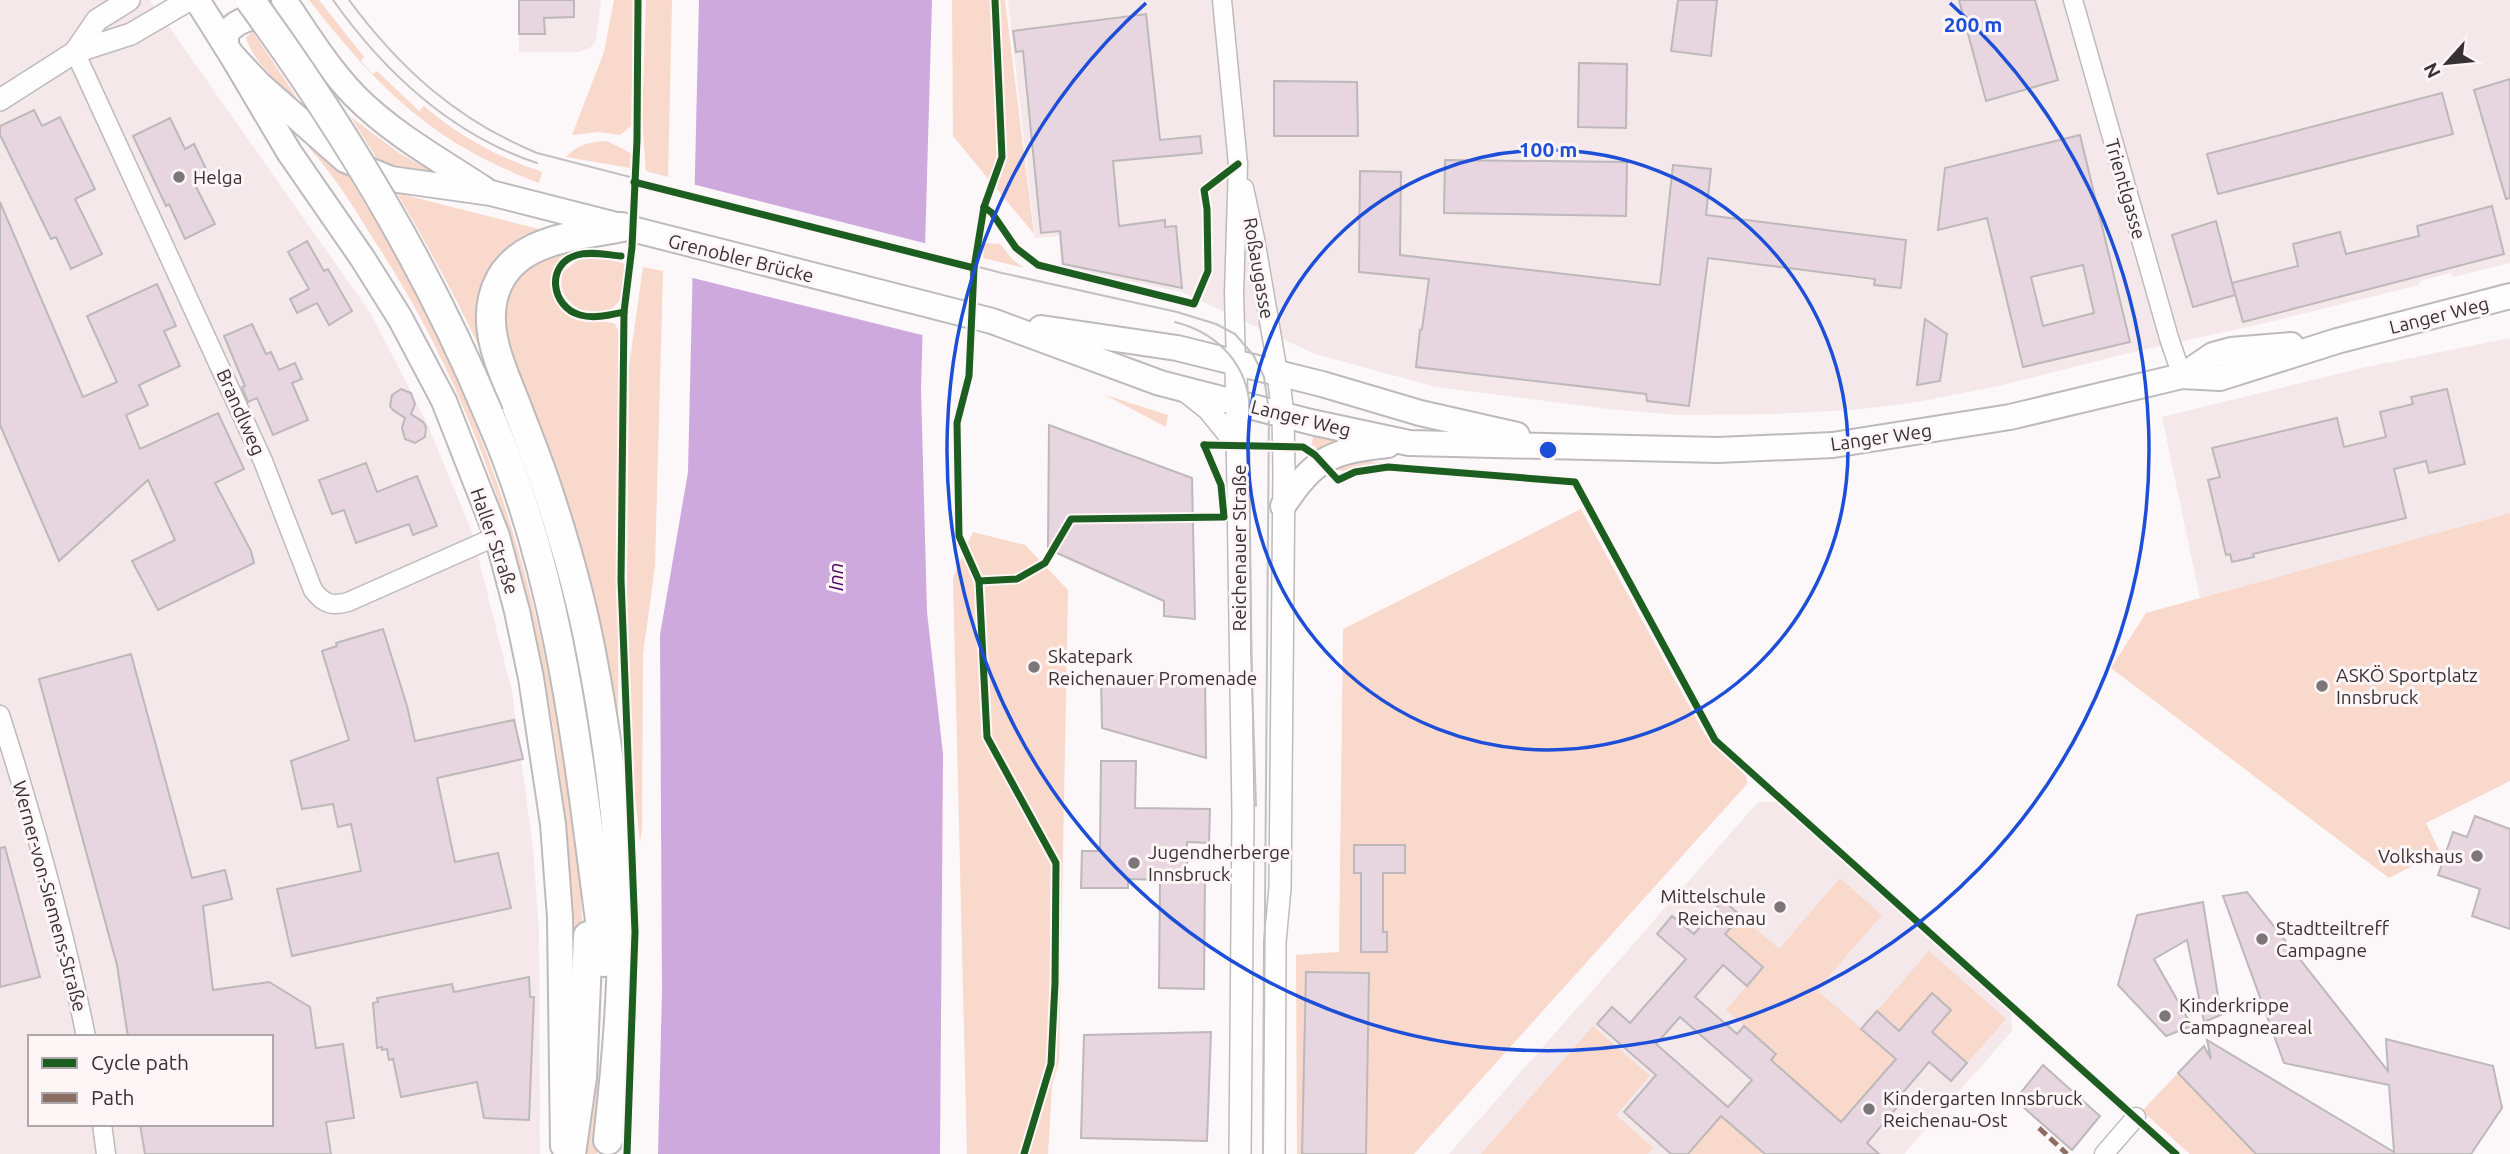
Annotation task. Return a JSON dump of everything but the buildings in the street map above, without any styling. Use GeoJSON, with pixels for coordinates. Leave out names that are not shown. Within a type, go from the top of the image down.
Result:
{"type":"FeatureCollection","features":[{"type":"Feature","properties":{"kind":"main road","name":"Haller Straße"},"geometry":{"type":"LineString","coordinates":[[197,0],[289,152],[400,318],[444,401],[497,536],[531,678],[553,824],[560,917],[564,1154]]}},
{"type":"Feature","properties":{"kind":"main road","name":"Haller Straße"},"geometry":{"type":"LineString","coordinates":[[250,0],[303,75],[385,203],[456,337],[492,420],[528,523],[547,585],[572,706],[603,943],[607,1147]]}},
{"type":"Feature","properties":{"kind":"main road"},"geometry":{"type":"LineString","coordinates":[[284,0],[311,40]]}},
{"type":"Feature","properties":{"kind":"main road"},"geometry":{"type":"LineString","coordinates":[[229,50],[225,39],[229,30],[241,22],[262,17],[283,20],[311,40]]}},
{"type":"Feature","properties":{"kind":"main road","name":"Grenobler Brücke"},"geometry":{"type":"LineString","coordinates":[[311,40],[345,85],[364,104],[395,130],[491,193]]}},
{"type":"Feature","properties":{"kind":"main road","name":"Grenobler Brücke"},"geometry":{"type":"LineString","coordinates":[[229,50],[259,84],[345,160],[391,179],[491,193],[992,321],[1177,348],[1278,373]]}},
{"type":"Feature","properties":{"kind":"main road"},"geometry":{"type":"LineString","coordinates":[[607,1147],[617,1063],[622,951],[614,790],[582,608],[549,493],[494,345],[491,313],[499,282],[520,255],[543,244],[622,227]]}},
{"type":"Feature","properties":{"kind":"main road","name":"Langer Weg"},"geometry":{"type":"LineString","coordinates":[[1237,402],[1409,443],[1718,450],[1833,445],[2010,417],[2182,376],[2213,355],[2231,350],[2337,341],[2507,297]]}},
{"type":"Feature","properties":{"kind":"main road","name":"Grenobler Brücke"},"geometry":{"type":"LineString","coordinates":[[992,321],[1160,383],[1237,402]]}},
{"type":"Feature","properties":{"kind":"main road","name":"Langer Weg"},"geometry":{"type":"LineString","coordinates":[[1278,373],[1420,413],[1574,447]]}},
{"type":"Feature","properties":{"kind":"main road"},"geometry":{"type":"LineString","coordinates":[[1283,506],[1304,477],[1321,461],[1361,447],[1409,443]]}},
{"type":"Feature","properties":{"kind":"main road","name":"Haller Straße"},"geometry":{"type":"LineString","coordinates":[[571,1154],[586,1028],[589,840]]}},
{"type":"Feature","properties":{"kind":"street"},"geometry":{"type":"LineString","coordinates":[[75,52],[107,9],[129,0]]}},
{"type":"Feature","properties":{"kind":"street"},"geometry":{"type":"LineString","coordinates":[[0,100],[75,52],[131,34],[189,0]]}},
{"type":"Feature","properties":{"kind":"street","name":"Roßaugasse"},"geometry":{"type":"LineString","coordinates":[[1222,0],[1238,164],[1255,239],[1278,373]]}},
{"type":"Feature","properties":{"kind":"street","name":"Trientlgasse"},"geometry":{"type":"LineString","coordinates":[[2073,0],[2168,338],[2182,376]]}},
{"type":"Feature","properties":{"kind":"street","name":"Brandlweg"},"geometry":{"type":"LineString","coordinates":[[75,52],[263,461],[313,590],[321,600],[336,605],[497,536]]}},
{"type":"Feature","properties":{"kind":"street","name":"Roßaugasse"},"geometry":{"type":"LineString","coordinates":[[1236,362],[1234,294],[1238,164]]}},
{"type":"Feature","properties":{"kind":"street","name":"Reichenauer Straße"},"geometry":{"type":"LineString","coordinates":[[1236,362],[1243,801],[1241,1152]]}},
{"type":"Feature","properties":{"kind":"street"},"geometry":{"type":"LineString","coordinates":[[1274,1154],[1275,942],[1280,888],[1283,506],[1283,415],[1278,373]]}},
{"type":"Feature","properties":{"kind":"street"},"geometry":{"type":"LineString","coordinates":[[1182,389],[1208,409],[1238,446]]}},
{"type":"Feature","properties":{"kind":"street","name":"Werner-von-Siemens-Straße"},"geometry":{"type":"LineString","coordinates":[[0,715],[24,788],[58,914],[86,1035]]}},
{"type":"Feature","properties":{"kind":"street"},"geometry":{"type":"LineString","coordinates":[[2104,1154],[2136,1118]]}},
{"type":"Feature","properties":{"kind":"street"},"geometry":{"type":"LineString","coordinates":[[102,1126],[106,1154]]}},
{"type":"Feature","properties":{"kind":"shaded area"},"geometry":{"type":"Polygon","coordinates":[[[0,0],[150,0],[371,314],[426,421],[472,532],[512,692],[533,848],[539,932],[540,1154],[0,1154],[0,0]]]}},
{"type":"Feature","properties":{"kind":"shaded area"},"geometry":{"type":"Polygon","coordinates":[[[309,0],[319,0],[364,57],[361,61],[373,74],[377,71],[419,111],[424,106],[480,145],[542,172],[539,183],[467,150],[410,110],[384,86],[359,60],[309,0]]]}},
{"type":"Feature","properties":{"kind":"shaded area"},"geometry":{"type":"Polygon","coordinates":[[[519,0],[601,0],[596,40],[591,47],[579,52],[519,52],[519,0]]]}},
{"type":"Feature","properties":{"kind":"shaded area"},"geometry":{"type":"Polygon","coordinates":[[[614,0],[634,0],[631,126],[620,135],[599,132],[572,135],[604,52],[614,0]]]}},
{"type":"Feature","properties":{"kind":"shaded area"},"geometry":{"type":"Polygon","coordinates":[[[646,0],[672,0],[668,177],[646,171],[642,120],[646,0]]]}},
{"type":"Feature","properties":{"kind":"shaded area"},"geometry":{"type":"Polygon","coordinates":[[[952,0],[1005,0],[1034,234],[953,136],[952,0]]]}},
{"type":"Feature","properties":{"kind":"shaded area"},"geometry":{"type":"Polygon","coordinates":[[[1008,0],[2510,0],[2510,263],[2453,277],[2450,273],[2420,281],[2419,285],[1998,386],[1912,403],[1852,410],[1677,415],[1436,387],[1315,354],[1182,292],[1061,267],[1059,236],[1035,238],[1008,0]]]}},
{"type":"Feature","properties":{"kind":"shaded area"},"geometry":{"type":"Polygon","coordinates":[[[253,32],[307,113],[255,56],[246,37],[253,32]]]}},
{"type":"Feature","properties":{"kind":"shaded area"},"geometry":{"type":"Polygon","coordinates":[[[351,117],[399,153],[445,179],[380,164],[351,117]]]}},
{"type":"Feature","properties":{"kind":"shaded area"},"geometry":{"type":"Polygon","coordinates":[[[607,141],[629,152],[630,168],[566,157],[585,144],[607,141]]]}},
{"type":"Feature","properties":{"kind":"shaded area"},"geometry":{"type":"Polygon","coordinates":[[[310,145],[349,176],[379,226],[439,340],[494,473],[535,611],[563,753],[580,881],[582,920],[576,977],[571,881],[547,690],[526,596],[500,504],[466,414],[425,327],[361,219],[309,148],[310,145]]]}},
{"type":"Feature","properties":{"kind":"shaded area"},"geometry":{"type":"Polygon","coordinates":[[[397,193],[550,232],[516,247],[500,260],[488,285],[485,327],[490,355],[564,571],[579,634],[596,728],[609,855],[584,685],[545,519],[507,411],[483,355],[442,273],[397,193]]]}},
{"type":"Feature","properties":{"kind":"shaded area"},"geometry":{"type":"Polygon","coordinates":[[[1000,244],[1013,260],[1024,268],[983,258],[984,245],[1000,244]]]}},
{"type":"Feature","properties":{"kind":"shaded area"},"geometry":{"type":"Polygon","coordinates":[[[574,250],[574,254],[553,270],[551,287],[556,302],[573,318],[615,324],[619,332],[618,727],[501,329],[503,295],[535,259],[574,250]]]}},
{"type":"Feature","properties":{"kind":"shaded area"},"geometry":{"type":"Polygon","coordinates":[[[587,258],[627,264],[621,297],[615,306],[605,311],[583,310],[573,305],[565,296],[563,272],[578,260],[587,258]]]}},
{"type":"Feature","properties":{"kind":"shaded area"},"geometry":{"type":"Polygon","coordinates":[[[643,267],[663,271],[655,566],[643,654],[640,843],[631,756],[627,584],[629,366],[643,267]]]}},
{"type":"Feature","properties":{"kind":"shaded area"},"geometry":{"type":"Polygon","coordinates":[[[2510,338],[2510,513],[2200,598],[2162,417],[2362,368],[2510,338]]]}},
{"type":"Feature","properties":{"kind":"shaded area"},"geometry":{"type":"Polygon","coordinates":[[[1105,395],[1168,415],[1166,427],[1105,395]]]}},
{"type":"Feature","properties":{"kind":"shaded area"},"geometry":{"type":"Polygon","coordinates":[[[1314,435],[1337,439],[1339,442],[1320,451],[1311,444],[1314,435]]]}},
{"type":"Feature","properties":{"kind":"shaded area"},"geometry":{"type":"Polygon","coordinates":[[[1359,461],[1385,463],[1344,472],[1337,469],[1359,461]]]}},
{"type":"Feature","properties":{"kind":"shaded area"},"geometry":{"type":"Polygon","coordinates":[[[1581,509],[1704,733],[1746,776],[1747,784],[1414,1154],[1297,1154],[1296,955],[1339,952],[1343,629],[1581,509]]]}},
{"type":"Feature","properties":{"kind":"shaded area","name":"ASKÖ Sportplatz Innsbruck"},"geometry":{"type":"Polygon","coordinates":[[[2510,513],[2510,781],[2426,823],[2440,852],[2389,878],[2111,668],[2146,613],[2510,513]]]}},
{"type":"Feature","properties":{"kind":"shaded area"},"geometry":{"type":"Polygon","coordinates":[[[973,532],[1025,545],[1068,590],[1059,1061],[1052,1086],[1048,1154],[967,1154],[953,578],[973,532]]]}},
{"type":"Feature","properties":{"kind":"shaded area","name":"Mittelschule Reichenau"},"geometry":{"type":"Polygon","coordinates":[[[1758,802],[1776,802],[2011,1013],[2012,1031],[1904,1154],[1449,1154],[1758,802]]]}},
{"type":"Feature","properties":{"kind":"shaded area"},"geometry":{"type":"Polygon","coordinates":[[[1840,878],[1882,915],[1817,990],[1889,1053],[1898,1057],[1841,1122],[1771,1060],[1776,1054],[1726,1010],[1763,967],[1735,942],[1721,939],[1741,916],[1779,949],[1840,878]]]}},
{"type":"Feature","properties":{"kind":"shaded area"},"geometry":{"type":"Polygon","coordinates":[[[598,947],[597,1154],[581,1154],[598,947]]]}},
{"type":"Feature","properties":{"kind":"shaded area"},"geometry":{"type":"Polygon","coordinates":[[[1929,951],[2006,1019],[1967,1063],[1939,1038],[1929,1035],[1932,993],[1908,1021],[1902,1033],[1877,1011],[1929,951]]]}},
{"type":"Feature","properties":{"kind":"shaded area"},"geometry":{"type":"Polygon","coordinates":[[[1593,1026],[1650,1076],[1616,1115],[1653,1148],[1648,1154],[1481,1154],[1593,1026]]]}},
{"type":"Feature","properties":{"kind":"shaded area"},"geometry":{"type":"Polygon","coordinates":[[[2178,1073],[2256,1154],[2190,1154],[2142,1111],[2178,1073]]]}},
{"type":"Feature","properties":{"kind":"shaded area"},"geometry":{"type":"Polygon","coordinates":[[[1721,1116],[1765,1154],[1688,1154],[1721,1116]]]}},
{"type":"Feature","properties":{"kind":"water","name":"Inn"},"geometry":{"type":"Polygon","coordinates":[[[699,0],[932,0],[921,389],[927,612],[943,754],[940,1154],[658,1154],[662,991],[660,635],[688,472],[699,0]]]}},
{"type":"Feature","properties":{"kind":"pier"},"geometry":{"type":"Polygon","coordinates":[[[692,184],[928,244],[926,336],[689,277],[692,184]]]}},
{"type":"Feature","properties":{"kind":"tram line"},"geometry":{"type":"LineString","coordinates":[[333,0],[374,52],[422,98],[476,136],[537,163]]}},
{"type":"Feature","properties":{"kind":"tram line"},"geometry":{"type":"LineString","coordinates":[[349,0],[389,48],[432,90],[481,125],[537,153],[1002,273],[1177,312],[1216,324],[1235,334],[1254,356],[1264,377],[1269,411],[1263,1154]]}},
{"type":"Feature","properties":{"kind":"tram line"},"geometry":{"type":"LineString","coordinates":[[1175,322],[1202,333],[1224,349],[1240,372],[1249,399],[1251,652],[1256,806]]}},
{"type":"Feature","properties":{"kind":"marked path"},"geometry":{"type":"LineString","coordinates":[[2039,1128],[2067,1154]]}},
{"type":"Feature","properties":{"kind":"cycle path"},"geometry":{"type":"LineString","coordinates":[[627,1154],[635,932],[621,580],[624,312],[632,247],[637,140],[638,0]]}},
{"type":"Feature","properties":{"kind":"cycle path"},"geometry":{"type":"LineString","coordinates":[[995,0],[1002,157],[984,207],[974,268],[969,376],[957,423],[959,536],[979,581],[987,737],[1056,863],[1051,1064],[1024,1154]]}},
{"type":"Feature","properties":{"kind":"cycle path"},"geometry":{"type":"LineString","coordinates":[[984,207],[992,213],[1016,248],[1038,265],[1194,304],[1208,271],[1204,190],[1238,164]]}},
{"type":"Feature","properties":{"kind":"cycle path"},"geometry":{"type":"LineString","coordinates":[[634,182],[974,268]]}},
{"type":"Feature","properties":{"kind":"cycle path"},"geometry":{"type":"LineString","coordinates":[[621,256],[593,253],[577,255],[560,267],[556,285],[563,304],[580,315],[596,317],[624,312]]}},
{"type":"Feature","properties":{"kind":"cycle path"},"geometry":{"type":"LineString","coordinates":[[1204,445],[1303,447],[1315,455],[1338,480],[1355,472],[1388,467],[1575,482],[1715,740],[2176,1154]]}},
{"type":"Feature","properties":{"kind":"cycle path"},"geometry":{"type":"LineString","coordinates":[[979,581],[1017,579],[1045,563],[1071,519],[1224,517],[1221,485],[1204,445]]}},
{"type":"Feature","properties":{"kind":"place","name":"Helga"},"geometry":{"type":"Point","coordinates":[179,177]}},
{"type":"Feature","properties":{"kind":"place","name":"Skatepark Reichenauer Promenade"},"geometry":{"type":"Point","coordinates":[1034,667]}},
{"type":"Feature","properties":{"kind":"place","name":"ASKÖ Sportplatz Innsbruck"},"geometry":{"type":"Point","coordinates":[2322,686]}},
{"type":"Feature","properties":{"kind":"place","name":"Volkshaus"},"geometry":{"type":"Point","coordinates":[2477,856]}},
{"type":"Feature","properties":{"kind":"place","name":"Jugendherberge Innsbruck"},"geometry":{"type":"Point","coordinates":[1134,863]}},
{"type":"Feature","properties":{"kind":"place","name":"Mittelschule Reichenau"},"geometry":{"type":"Point","coordinates":[1780,907]}},
{"type":"Feature","properties":{"kind":"place","name":"Stadtteiltreff Campagne"},"geometry":{"type":"Point","coordinates":[2262,939]}},
{"type":"Feature","properties":{"kind":"place","name":"Kinderkrippe Campagneareal"},"geometry":{"type":"Point","coordinates":[2165,1016]}},
{"type":"Feature","properties":{"kind":"place","name":"Kindergarten Innsbruck Reichenau-Ost"},"geometry":{"type":"Point","coordinates":[1869,1109]}}]}
